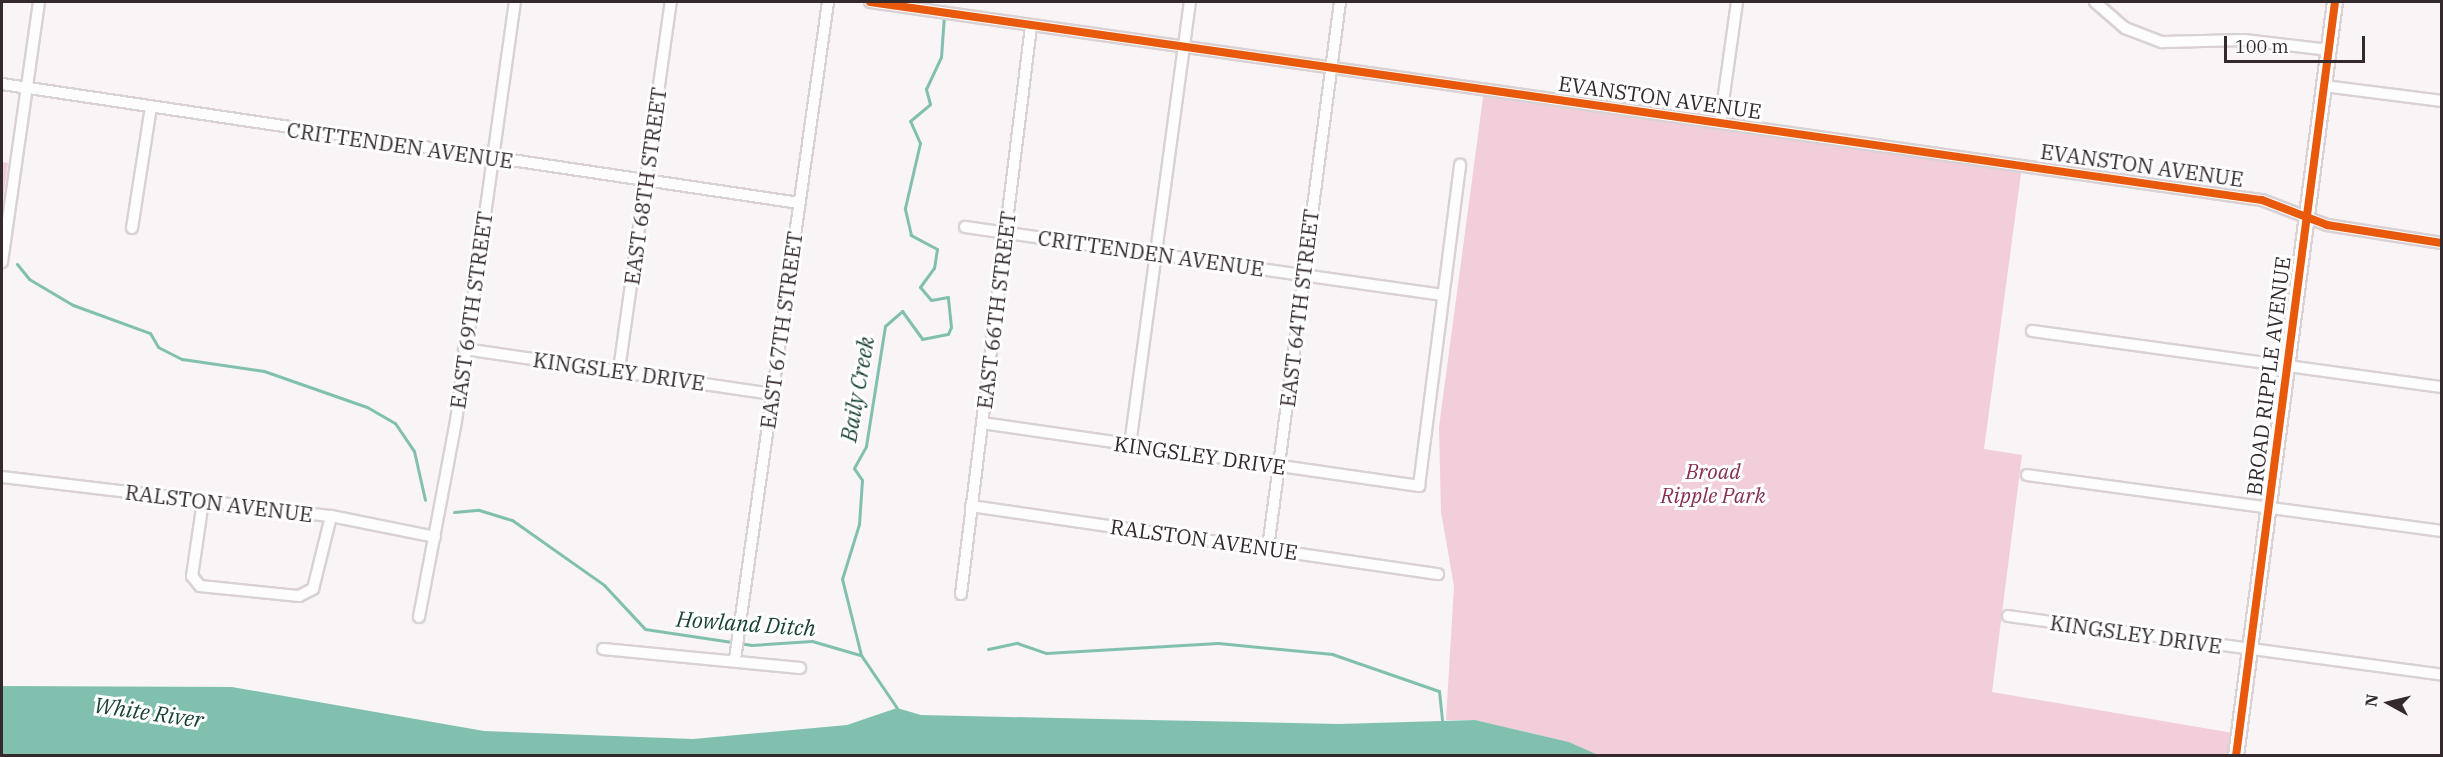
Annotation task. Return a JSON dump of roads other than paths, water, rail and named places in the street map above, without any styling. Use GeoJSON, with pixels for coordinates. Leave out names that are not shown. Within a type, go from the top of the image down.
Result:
{"type":"FeatureCollection","features":[{"type":"Feature","properties":{"kind":"street"},"geometry":{"type":"LineString","coordinates":[[2,262],[39,2]]}},
{"type":"Feature","properties":{"kind":"street","name":"EAST 69TH STREET"},"geometry":{"type":"LineString","coordinates":[[419,617],[435,537],[515,2]]}},
{"type":"Feature","properties":{"kind":"street","name":"EAST 68TH STREET"},"geometry":{"type":"LineString","coordinates":[[619,370],[671,2]]}},
{"type":"Feature","properties":{"kind":"street","name":"EAST 67TH STREET"},"geometry":{"type":"LineString","coordinates":[[735,659],[828,2]]}},
{"type":"Feature","properties":{"kind":"street","name":"EVANSTON AVENUE"},"geometry":{"type":"LineString","coordinates":[[870,2],[2262,200],[2307,218],[2358,232],[2442,243]]}},
{"type":"Feature","properties":{"kind":"street"},"geometry":{"type":"LineString","coordinates":[[1130,445],[1190,2]]}},
{"type":"Feature","properties":{"kind":"street","name":"EAST 64TH STREET"},"geometry":{"type":"LineString","coordinates":[[1268,548],[1340,2]]}},
{"type":"Feature","properties":{"kind":"street"},"geometry":{"type":"LineString","coordinates":[[1720,123],[1737,2]]}},
{"type":"Feature","properties":{"kind":"street"},"geometry":{"type":"LineString","coordinates":[[2095,2],[2125,28],[2162,42],[2244,40],[2329,50]]}},
{"type":"Feature","properties":{"kind":"street","name":"BROAD RIPPLE AVENUE"},"geometry":{"type":"LineString","coordinates":[[2236,756],[2335,2]]}},
{"type":"Feature","properties":{"kind":"street","name":"EAST 66TH STREET"},"geometry":{"type":"LineString","coordinates":[[961,594],[1031,26]]}},
{"type":"Feature","properties":{"kind":"street","name":"CRITTENDEN AVENUE"},"geometry":{"type":"LineString","coordinates":[[2,84],[799,203]]}},
{"type":"Feature","properties":{"kind":"street"},"geometry":{"type":"LineString","coordinates":[[2324,86],[2442,101]]}},
{"type":"Feature","properties":{"kind":"street"},"geometry":{"type":"LineString","coordinates":[[132,228],[151,107]]}},
{"type":"Feature","properties":{"kind":"street"},"geometry":{"type":"LineString","coordinates":[[1443,295],[1461,165]]}},
{"type":"Feature","properties":{"kind":"street","name":"CRITTENDEN AVENUE"},"geometry":{"type":"LineString","coordinates":[[965,227],[1443,295]]}},
{"type":"Feature","properties":{"kind":"street","name":"KINGSLEY DRIVE"},"geometry":{"type":"LineString","coordinates":[[982,423],[1419,486],[1443,295]]}},
{"type":"Feature","properties":{"kind":"street"},"geometry":{"type":"LineString","coordinates":[[2032,331],[2442,387]]}},
{"type":"Feature","properties":{"kind":"street","name":"KINGSLEY DRIVE"},"geometry":{"type":"LineString","coordinates":[[464,349],[773,394]]}},
{"type":"Feature","properties":{"kind":"street"},"geometry":{"type":"LineString","coordinates":[[2027,475],[2442,531]]}},
{"type":"Feature","properties":{"kind":"street","name":"RALSTON AVENUE"},"geometry":{"type":"LineString","coordinates":[[2,477],[331,516],[435,537]]}},
{"type":"Feature","properties":{"kind":"street"},"geometry":{"type":"LineString","coordinates":[[203,501],[194,585],[299,596],[313,589],[331,516]]}},
{"type":"Feature","properties":{"kind":"street","name":"RALSTON AVENUE"},"geometry":{"type":"LineString","coordinates":[[971,506],[1438,574]]}},
{"type":"Feature","properties":{"kind":"street","name":"KINGSLEY DRIVE"},"geometry":{"type":"LineString","coordinates":[[2008,616],[2442,675]]}},
{"type":"Feature","properties":{"kind":"street"},"geometry":{"type":"LineString","coordinates":[[603,649],[682,660],[735,659],[800,668]]}},
{"type":"Feature","properties":{"kind":"water","name":"White River"},"geometry":{"type":"Polygon","coordinates":[[[2,686],[232,687],[484,731],[693,739],[847,725],[897,708],[921,715],[1339,724],[1475,720],[1569,742],[1598,755],[2,756],[2,686]]]}},
{"type":"Feature","properties":{"kind":"waterway","name":"Baily Creek"},"geometry":{"type":"LineString","coordinates":[[897,708],[861,655],[842,579],[859,524],[862,480],[854,468],[866,446],[885,326],[902,311],[922,339],[948,334],[951,327],[948,297],[931,300],[920,287],[934,268],[937,249],[911,235],[905,208],[920,143],[910,121],[930,104],[926,89],[941,57],[944,15]]}},
{"type":"Feature","properties":{"kind":"waterway","name":"Howland Ditch"},"geometry":{"type":"LineString","coordinates":[[17,264],[29,279],[73,305],[150,333],[158,347],[182,359],[264,371],[367,407],[395,423],[414,451],[425,500]]}},
{"type":"Feature","properties":{"kind":"waterway","name":"Howland Ditch"},"geometry":{"type":"LineString","coordinates":[[454,512],[479,510],[512,520],[604,585],[645,629],[752,645],[812,641],[860,655]]}},
{"type":"Feature","properties":{"kind":"waterway"},"geometry":{"type":"LineString","coordinates":[[988,649],[1017,643],[1046,653],[1218,643],[1332,654],[1439,691],[1442,720]]}},
{"type":"Feature","properties":{"kind":"park label","name":"Broad Ripple Park"},"geometry":{"type":"Point","coordinates":[1713,483]}}]}
